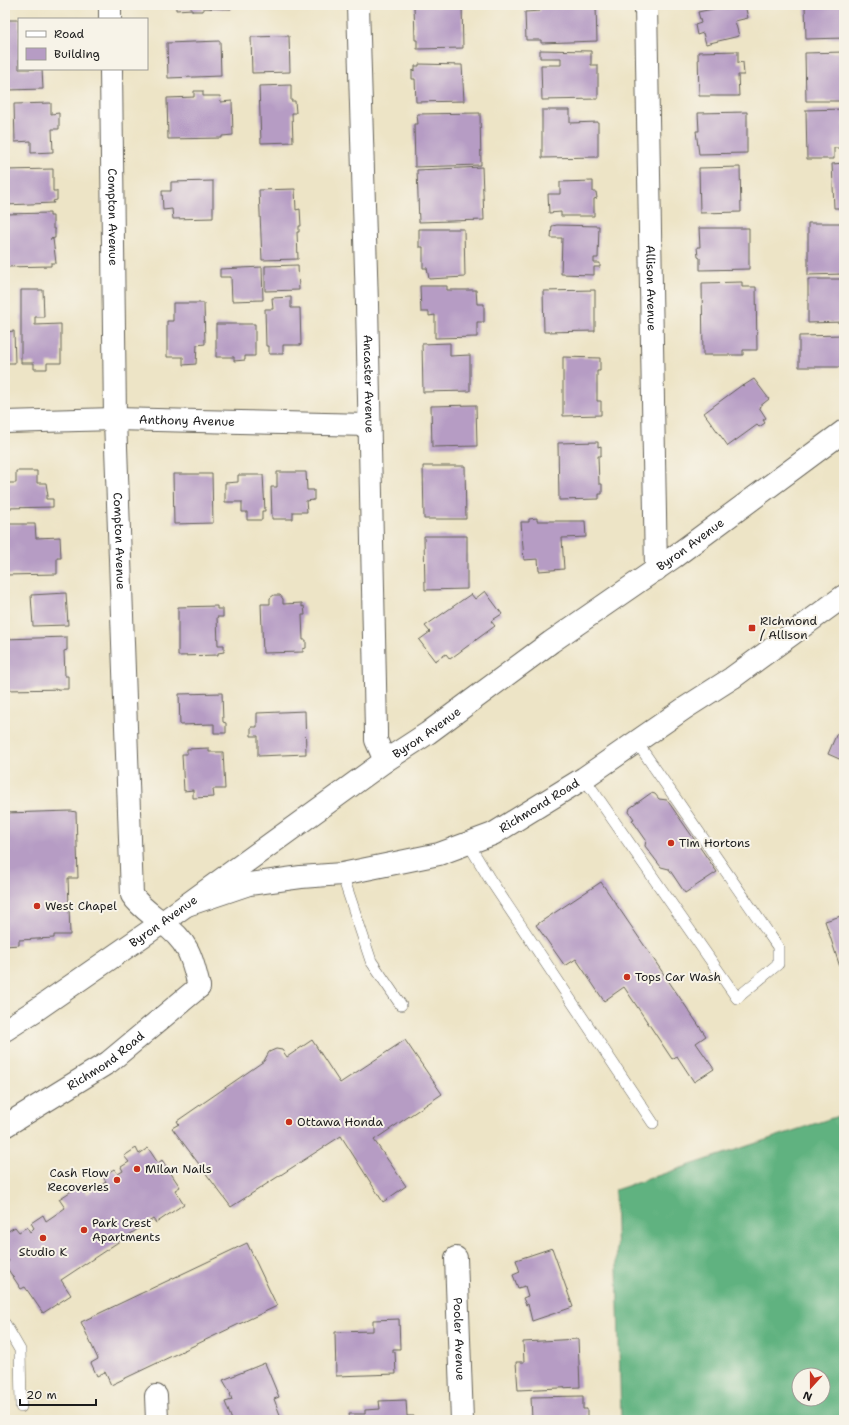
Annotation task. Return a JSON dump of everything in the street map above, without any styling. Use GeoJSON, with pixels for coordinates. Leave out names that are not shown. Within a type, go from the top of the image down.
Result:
{"type":"FeatureCollection","features":[{"type":"Feature","properties":{"kind":"street"},"geometry":{"type":"LineString","coordinates":[[110,5],[110,18]]}},
{"type":"Feature","properties":{"kind":"street","name":"Ancaster Avenue"},"geometry":{"type":"LineString","coordinates":[[358,5],[367,304],[368,425],[376,740],[385,761]]}},
{"type":"Feature","properties":{"kind":"street","name":"Allison Avenue"},"geometry":{"type":"LineString","coordinates":[[646,5],[656,570]]}},
{"type":"Feature","properties":{"kind":"street","name":"Compton Avenue"},"geometry":{"type":"LineString","coordinates":[[111,70],[115,420],[132,895],[139,906],[163,922],[184,942],[193,959],[199,987]]}},
{"type":"Feature","properties":{"kind":"street","name":"Anthony Avenue"},"geometry":{"type":"LineString","coordinates":[[5,422],[115,420],[368,425]]}},
{"type":"Feature","properties":{"kind":"street","name":"Byron Avenue"},"geometry":{"type":"LineString","coordinates":[[5,1030],[187,905],[551,642],[656,570],[844,431]]}},
{"type":"Feature","properties":{"kind":"street","name":"Richmond Road"},"geometry":{"type":"LineString","coordinates":[[187,905],[249,884],[301,877],[342,874],[439,854],[493,834],[584,778],[684,708],[732,678],[844,596]]}},
{"type":"Feature","properties":{"kind":"street","name":"Richmond Road"},"geometry":{"type":"LineString","coordinates":[[5,1126],[109,1062],[199,987]]}},
{"type":"Feature","properties":{"kind":"street","name":"Pooler Avenue"},"geometry":{"type":"LineString","coordinates":[[456,1258],[462,1420]]}},
{"type":"Feature","properties":{"kind":"street"},"geometry":{"type":"LineString","coordinates":[[156,1396],[157,1420]]}},
{"type":"Feature","properties":{"kind":"lane"},"geometry":{"type":"LineString","coordinates":[[584,778],[737,998],[778,964],[778,948],[636,741]]}},
{"type":"Feature","properties":{"kind":"lane"},"geometry":{"type":"LineString","coordinates":[[468,843],[489,878],[654,1124]]}},
{"type":"Feature","properties":{"kind":"lane"},"geometry":{"type":"LineString","coordinates":[[342,874],[371,961],[401,1005]]}},
{"type":"Feature","properties":{"kind":"lane"},"geometry":{"type":"LineString","coordinates":[[5,1324],[20,1350],[21,1407]]}},
{"type":"Feature","properties":{"kind":"green space"},"geometry":{"type":"Polygon","coordinates":[[[844,1114],[844,1420],[621,1420],[615,1190],[844,1114]]]}},
{"type":"Feature","properties":{"kind":"building"},"geometry":{"type":"Polygon","coordinates":[[[176,5],[231,5],[231,9],[203,8],[203,11],[192,11],[192,9],[176,10],[176,5]]]}},
{"type":"Feature","properties":{"kind":"building"},"geometry":{"type":"Polygon","coordinates":[[[435,5],[435,7],[462,5],[463,48],[417,49],[417,40],[415,40],[414,6],[435,5]]]}},
{"type":"Feature","properties":{"kind":"building"},"geometry":{"type":"Polygon","coordinates":[[[541,5],[596,6],[597,41],[541,43],[541,40],[526,40],[525,12],[540,11],[541,5]]]}},
{"type":"Feature","properties":{"kind":"building"},"geometry":{"type":"Polygon","coordinates":[[[721,5],[745,5],[748,18],[735,21],[739,36],[706,44],[703,33],[697,35],[695,25],[701,23],[698,12],[722,7],[721,5]]]}},
{"type":"Feature","properties":{"kind":"building"},"geometry":{"type":"Polygon","coordinates":[[[805,5],[844,5],[844,38],[806,39],[805,5]]]}},
{"type":"Feature","properties":{"kind":"building"},"geometry":{"type":"Polygon","coordinates":[[[5,20],[18,20],[18,70],[42,70],[43,89],[9,90],[8,55],[5,55],[5,20]]]}},
{"type":"Feature","properties":{"kind":"building"},"geometry":{"type":"Polygon","coordinates":[[[289,36],[290,72],[252,73],[251,37],[289,36]]]}},
{"type":"Feature","properties":{"kind":"building"},"geometry":{"type":"Polygon","coordinates":[[[220,41],[221,76],[168,78],[167,43],[220,41]]]}},
{"type":"Feature","properties":{"kind":"building"},"geometry":{"type":"Polygon","coordinates":[[[540,50],[591,51],[591,65],[598,65],[598,99],[542,100],[541,65],[561,65],[561,58],[540,58],[540,50]]]}},
{"type":"Feature","properties":{"kind":"building"},"geometry":{"type":"Polygon","coordinates":[[[738,51],[738,63],[743,62],[744,75],[738,75],[739,96],[699,96],[698,52],[738,51]]]}},
{"type":"Feature","properties":{"kind":"building"},"geometry":{"type":"Polygon","coordinates":[[[844,52],[844,101],[806,101],[805,53],[844,52]]]}},
{"type":"Feature","properties":{"kind":"building"},"geometry":{"type":"Polygon","coordinates":[[[419,64],[462,65],[464,101],[416,102],[415,79],[412,79],[412,71],[415,70],[415,66],[419,66],[419,64]]]}},
{"type":"Feature","properties":{"kind":"building"},"geometry":{"type":"Polygon","coordinates":[[[291,85],[291,101],[295,101],[296,113],[292,113],[293,142],[261,143],[259,86],[291,85]]]}},
{"type":"Feature","properties":{"kind":"building"},"geometry":{"type":"Polygon","coordinates":[[[194,91],[203,91],[203,96],[220,96],[221,102],[232,101],[233,135],[222,136],[222,138],[168,139],[167,98],[194,97],[194,91]]]}},
{"type":"Feature","properties":{"kind":"building"},"geometry":{"type":"Polygon","coordinates":[[[51,103],[51,114],[59,113],[59,129],[52,129],[53,152],[31,153],[31,141],[15,142],[14,104],[51,103]]]}},
{"type":"Feature","properties":{"kind":"building"},"geometry":{"type":"Polygon","coordinates":[[[844,109],[844,148],[834,148],[834,159],[807,159],[806,110],[844,109]]]}},
{"type":"Feature","properties":{"kind":"building"},"geometry":{"type":"Polygon","coordinates":[[[542,110],[570,110],[570,123],[598,122],[598,157],[542,158],[542,110]]]}},
{"type":"Feature","properties":{"kind":"building"},"geometry":{"type":"Polygon","coordinates":[[[747,112],[747,153],[699,154],[696,131],[699,131],[698,113],[747,112]]]}},
{"type":"Feature","properties":{"kind":"building"},"geometry":{"type":"Polygon","coordinates":[[[480,113],[481,165],[415,167],[414,124],[418,124],[417,114],[480,113]]]}},
{"type":"Feature","properties":{"kind":"building"},"geometry":{"type":"Polygon","coordinates":[[[844,163],[844,208],[834,208],[832,164],[844,163]]]}},
{"type":"Feature","properties":{"kind":"building"},"geometry":{"type":"Polygon","coordinates":[[[482,167],[484,220],[419,222],[417,170],[482,167]]]}},
{"type":"Feature","properties":{"kind":"building"},"geometry":{"type":"Polygon","coordinates":[[[740,167],[741,212],[700,213],[699,168],[740,167]]]}},
{"type":"Feature","properties":{"kind":"building"},"geometry":{"type":"Polygon","coordinates":[[[53,169],[53,191],[57,191],[57,200],[53,201],[54,203],[5,205],[5,170],[53,169]]]}},
{"type":"Feature","properties":{"kind":"building"},"geometry":{"type":"Polygon","coordinates":[[[213,181],[213,218],[173,219],[172,209],[163,210],[162,191],[171,191],[171,182],[213,181]]]}},
{"type":"Feature","properties":{"kind":"building"},"geometry":{"type":"Polygon","coordinates":[[[593,181],[593,192],[596,192],[597,198],[594,199],[594,216],[561,216],[561,212],[549,213],[548,194],[560,194],[560,182],[593,181]]]}},
{"type":"Feature","properties":{"kind":"building"},"geometry":{"type":"Polygon","coordinates":[[[295,189],[296,210],[300,209],[301,226],[299,226],[299,232],[297,232],[298,259],[262,260],[259,190],[295,189]]]}},
{"type":"Feature","properties":{"kind":"building"},"geometry":{"type":"Polygon","coordinates":[[[50,213],[50,216],[53,216],[55,238],[50,239],[53,239],[56,263],[51,263],[51,266],[5,267],[5,214],[50,213]]]}},
{"type":"Feature","properties":{"kind":"building"},"geometry":{"type":"Polygon","coordinates":[[[808,223],[844,223],[844,274],[808,275],[808,223]]]}},
{"type":"Feature","properties":{"kind":"building"},"geometry":{"type":"Polygon","coordinates":[[[552,226],[599,226],[598,258],[594,258],[594,263],[600,263],[600,267],[594,267],[594,275],[561,274],[562,238],[551,238],[552,226]]]}},
{"type":"Feature","properties":{"kind":"building"},"geometry":{"type":"Polygon","coordinates":[[[699,228],[749,228],[749,269],[700,270],[700,258],[698,257],[697,247],[700,247],[699,228]]]}},
{"type":"Feature","properties":{"kind":"building"},"geometry":{"type":"Polygon","coordinates":[[[419,229],[464,229],[465,277],[429,279],[427,268],[423,268],[423,247],[419,247],[419,229]]]}},
{"type":"Feature","properties":{"kind":"building"},"geometry":{"type":"Polygon","coordinates":[[[298,265],[299,290],[265,291],[265,266],[298,265]]]}},
{"type":"Feature","properties":{"kind":"building"},"geometry":{"type":"Polygon","coordinates":[[[262,267],[263,300],[232,301],[231,277],[220,277],[220,269],[262,267]]]}},
{"type":"Feature","properties":{"kind":"building"},"geometry":{"type":"Polygon","coordinates":[[[808,279],[844,279],[844,322],[808,323],[808,279]]]}},
{"type":"Feature","properties":{"kind":"building"},"geometry":{"type":"Polygon","coordinates":[[[742,282],[742,287],[756,287],[757,350],[743,350],[743,355],[703,355],[702,283],[742,282]]]}},
{"type":"Feature","properties":{"kind":"building"},"geometry":{"type":"Polygon","coordinates":[[[420,286],[447,286],[447,290],[476,290],[477,304],[484,304],[484,322],[477,322],[477,337],[435,338],[435,315],[429,316],[429,312],[421,312],[420,286]]]}},
{"type":"Feature","properties":{"kind":"building"},"geometry":{"type":"Polygon","coordinates":[[[21,290],[43,290],[44,317],[35,317],[35,325],[61,324],[61,363],[47,363],[47,369],[34,369],[34,363],[21,363],[21,290]]]}},
{"type":"Feature","properties":{"kind":"building"},"geometry":{"type":"Polygon","coordinates":[[[595,290],[595,331],[544,332],[543,291],[595,290]]]}},
{"type":"Feature","properties":{"kind":"building"},"geometry":{"type":"Polygon","coordinates":[[[291,297],[291,308],[300,308],[301,345],[283,345],[283,354],[269,354],[269,346],[266,346],[265,309],[273,309],[272,298],[291,297]]]}},
{"type":"Feature","properties":{"kind":"building"},"geometry":{"type":"Polygon","coordinates":[[[173,303],[204,303],[205,344],[197,345],[196,364],[183,365],[183,357],[167,357],[167,321],[173,321],[173,303]]]}},
{"type":"Feature","properties":{"kind":"building"},"geometry":{"type":"Polygon","coordinates":[[[216,324],[255,324],[255,356],[245,356],[245,360],[234,361],[234,357],[216,357],[216,324]]]}},
{"type":"Feature","properties":{"kind":"building"},"geometry":{"type":"Polygon","coordinates":[[[14,331],[15,363],[5,363],[5,332],[14,331]]]}},
{"type":"Feature","properties":{"kind":"building"},"geometry":{"type":"Polygon","coordinates":[[[844,335],[844,367],[799,367],[799,336],[844,335]]]}},
{"type":"Feature","properties":{"kind":"building"},"geometry":{"type":"Polygon","coordinates":[[[450,343],[450,356],[470,355],[470,391],[423,392],[422,344],[450,343]]]}},
{"type":"Feature","properties":{"kind":"building"},"geometry":{"type":"Polygon","coordinates":[[[563,357],[600,358],[600,371],[597,371],[597,401],[601,401],[601,415],[563,416],[563,357]]]}},
{"type":"Feature","properties":{"kind":"building"},"geometry":{"type":"Polygon","coordinates":[[[754,379],[769,399],[759,407],[766,418],[763,420],[765,423],[759,427],[757,425],[728,446],[704,413],[742,385],[743,386],[754,379]]]}},
{"type":"Feature","properties":{"kind":"building"},"geometry":{"type":"Polygon","coordinates":[[[476,405],[477,446],[432,447],[431,406],[476,405]]]}},
{"type":"Feature","properties":{"kind":"building"},"geometry":{"type":"Polygon","coordinates":[[[598,442],[598,447],[601,446],[601,456],[598,456],[599,484],[602,484],[602,494],[599,494],[599,499],[559,500],[558,443],[598,442]]]}},
{"type":"Feature","properties":{"kind":"building"},"geometry":{"type":"Polygon","coordinates":[[[423,466],[465,466],[466,519],[424,519],[423,466]]]}},
{"type":"Feature","properties":{"kind":"building"},"geometry":{"type":"Polygon","coordinates":[[[16,471],[37,471],[37,483],[46,483],[48,496],[46,496],[46,499],[53,499],[53,507],[7,508],[7,483],[16,483],[16,471]]]}},
{"type":"Feature","properties":{"kind":"building"},"geometry":{"type":"Polygon","coordinates":[[[277,472],[306,472],[307,490],[314,490],[314,500],[306,501],[307,512],[293,512],[293,519],[272,519],[271,487],[277,487],[277,472]]]}},
{"type":"Feature","properties":{"kind":"building"},"geometry":{"type":"Polygon","coordinates":[[[173,474],[212,474],[213,523],[174,524],[173,474]]]}},
{"type":"Feature","properties":{"kind":"building"},"geometry":{"type":"Polygon","coordinates":[[[238,475],[263,475],[265,511],[262,511],[262,520],[247,520],[247,512],[242,512],[242,502],[225,502],[225,483],[238,482],[238,475]]]}},
{"type":"Feature","properties":{"kind":"building"},"geometry":{"type":"Polygon","coordinates":[[[537,518],[537,521],[585,521],[586,537],[562,538],[564,569],[539,571],[538,559],[524,560],[521,522],[529,522],[529,519],[537,518]]]}},
{"type":"Feature","properties":{"kind":"building"},"geometry":{"type":"Polygon","coordinates":[[[5,524],[35,524],[36,538],[60,537],[61,558],[57,558],[57,574],[5,575],[5,524]]]}},
{"type":"Feature","properties":{"kind":"building"},"geometry":{"type":"Polygon","coordinates":[[[424,536],[467,536],[467,589],[425,590],[424,536]]]}},
{"type":"Feature","properties":{"kind":"building"},"geometry":{"type":"Polygon","coordinates":[[[485,591],[502,614],[491,621],[495,626],[450,659],[446,654],[435,661],[419,640],[430,632],[425,626],[471,594],[475,599],[485,591]]]}},
{"type":"Feature","properties":{"kind":"building"},"geometry":{"type":"Polygon","coordinates":[[[66,593],[68,625],[33,626],[31,595],[66,593]]]}},
{"type":"Feature","properties":{"kind":"building"},"geometry":{"type":"Polygon","coordinates":[[[274,595],[280,595],[283,599],[283,604],[302,603],[302,607],[304,606],[305,615],[302,615],[303,640],[306,640],[306,648],[303,649],[303,652],[263,653],[261,604],[270,604],[270,598],[274,595]]]}},
{"type":"Feature","properties":{"kind":"building"},"geometry":{"type":"Polygon","coordinates":[[[217,606],[217,609],[223,609],[223,617],[217,617],[218,645],[224,645],[224,652],[218,653],[218,655],[178,656],[178,607],[217,606]]]}},
{"type":"Feature","properties":{"kind":"building"},"geometry":{"type":"Polygon","coordinates":[[[67,637],[67,650],[64,651],[65,676],[68,676],[68,689],[5,690],[5,639],[67,637]]]}},
{"type":"Feature","properties":{"kind":"building"},"geometry":{"type":"Polygon","coordinates":[[[222,693],[223,722],[226,723],[226,733],[214,733],[214,724],[180,725],[179,694],[222,693]]]}},
{"type":"Feature","properties":{"kind":"building"},"geometry":{"type":"Polygon","coordinates":[[[305,711],[306,754],[258,756],[258,736],[251,736],[251,727],[257,727],[257,713],[305,711]]]}},
{"type":"Feature","properties":{"kind":"building"},"geometry":{"type":"Polygon","coordinates":[[[837,733],[844,736],[844,761],[828,754],[837,733]]]}},
{"type":"Feature","properties":{"kind":"building"},"geometry":{"type":"Polygon","coordinates":[[[209,748],[209,752],[223,752],[225,789],[213,789],[214,797],[193,798],[193,790],[184,791],[182,754],[187,754],[187,749],[209,748]]]}},
{"type":"Feature","properties":{"kind":"building","name":"Tim Hortons"},"geometry":{"type":"Polygon","coordinates":[[[651,793],[655,794],[659,799],[667,800],[717,872],[685,893],[669,869],[661,867],[645,846],[646,840],[632,820],[634,819],[629,812],[630,808],[651,793]]]}},
{"type":"Feature","properties":{"kind":"building","name":"West Chapel"},"geometry":{"type":"Polygon","coordinates":[[[76,812],[78,878],[68,878],[70,935],[54,935],[54,938],[19,940],[19,945],[5,946],[5,813],[76,812]]]}},
{"type":"Feature","properties":{"kind":"building","name":"Tops Car Wash"},"geometry":{"type":"Polygon","coordinates":[[[601,882],[706,1036],[696,1043],[714,1069],[694,1082],[677,1056],[672,1059],[624,987],[604,1001],[576,959],[565,966],[536,925],[601,882]]]}},
{"type":"Feature","properties":{"kind":"building"},"geometry":{"type":"Polygon","coordinates":[[[844,915],[844,972],[840,967],[825,921],[844,915]]]}},
{"type":"Feature","properties":{"kind":"building","name":"Ottawa Honda"},"geometry":{"type":"Polygon","coordinates":[[[312,1040],[340,1083],[405,1040],[442,1094],[374,1140],[406,1186],[383,1202],[341,1136],[231,1207],[172,1128],[179,1124],[177,1121],[264,1061],[269,1052],[276,1049],[282,1050],[287,1057],[312,1040]]]}},
{"type":"Feature","properties":{"kind":"building","name":"Park Crest Apartments"},"geometry":{"type":"Polygon","coordinates":[[[136,1148],[139,1154],[148,1148],[158,1163],[162,1160],[180,1187],[175,1190],[184,1204],[156,1223],[153,1219],[61,1280],[71,1295],[43,1313],[25,1287],[21,1289],[5,1265],[9,1261],[5,1255],[5,1242],[7,1240],[5,1233],[15,1227],[19,1232],[27,1227],[30,1232],[34,1228],[31,1223],[43,1215],[46,1221],[65,1208],[59,1199],[81,1185],[87,1194],[106,1182],[103,1176],[114,1169],[118,1174],[123,1171],[121,1167],[129,1162],[124,1156],[136,1148]]]}},
{"type":"Feature","properties":{"kind":"building"},"geometry":{"type":"Polygon","coordinates":[[[247,1243],[277,1306],[111,1385],[105,1372],[97,1376],[91,1363],[98,1359],[81,1322],[247,1243]]]}},
{"type":"Feature","properties":{"kind":"building"},"geometry":{"type":"Polygon","coordinates":[[[552,1248],[573,1307],[532,1321],[528,1304],[526,1305],[523,1298],[528,1296],[525,1286],[518,1288],[513,1275],[520,1272],[516,1260],[552,1248]]]}},
{"type":"Feature","properties":{"kind":"building"},"geometry":{"type":"Polygon","coordinates":[[[399,1319],[400,1349],[393,1349],[393,1352],[395,1352],[396,1374],[336,1376],[335,1332],[373,1331],[373,1320],[399,1319]]]}},
{"type":"Feature","properties":{"kind":"building"},"geometry":{"type":"Polygon","coordinates":[[[578,1339],[580,1387],[518,1390],[516,1362],[524,1362],[523,1342],[578,1339]]]}},
{"type":"Feature","properties":{"kind":"building"},"geometry":{"type":"Polygon","coordinates":[[[265,1363],[279,1397],[274,1399],[282,1420],[232,1420],[225,1402],[232,1400],[231,1394],[223,1380],[265,1363]]]}},
{"type":"Feature","properties":{"kind":"building"},"geometry":{"type":"Polygon","coordinates":[[[583,1396],[583,1409],[587,1409],[587,1420],[532,1420],[531,1397],[583,1396]]]}},
{"type":"Feature","properties":{"kind":"building"},"geometry":{"type":"Polygon","coordinates":[[[406,1400],[407,1416],[414,1416],[414,1420],[350,1420],[349,1414],[365,1414],[365,1410],[380,1409],[379,1401],[406,1400]]]}},
{"type":"Feature","properties":{"kind":"place","name":"Richmond / Allison"},"geometry":{"type":"Point","coordinates":[752,628]}},
{"type":"Feature","properties":{"kind":"place","name":"Tim Hortons"},"geometry":{"type":"Point","coordinates":[671,843]}},
{"type":"Feature","properties":{"kind":"place","name":"West Chapel"},"geometry":{"type":"Point","coordinates":[37,906]}},
{"type":"Feature","properties":{"kind":"place","name":"Tops Car Wash"},"geometry":{"type":"Point","coordinates":[627,977]}},
{"type":"Feature","properties":{"kind":"place","name":"Ottawa Honda"},"geometry":{"type":"Point","coordinates":[289,1122]}},
{"type":"Feature","properties":{"kind":"place","name":"Milan Nails"},"geometry":{"type":"Point","coordinates":[137,1169]}},
{"type":"Feature","properties":{"kind":"place","name":"Cash Flow Recoveries"},"geometry":{"type":"Point","coordinates":[117,1180]}},
{"type":"Feature","properties":{"kind":"place","name":"Park Crest Apartments"},"geometry":{"type":"Point","coordinates":[84,1230]}},
{"type":"Feature","properties":{"kind":"place","name":"Studio K"},"geometry":{"type":"Point","coordinates":[43,1238]}}]}
